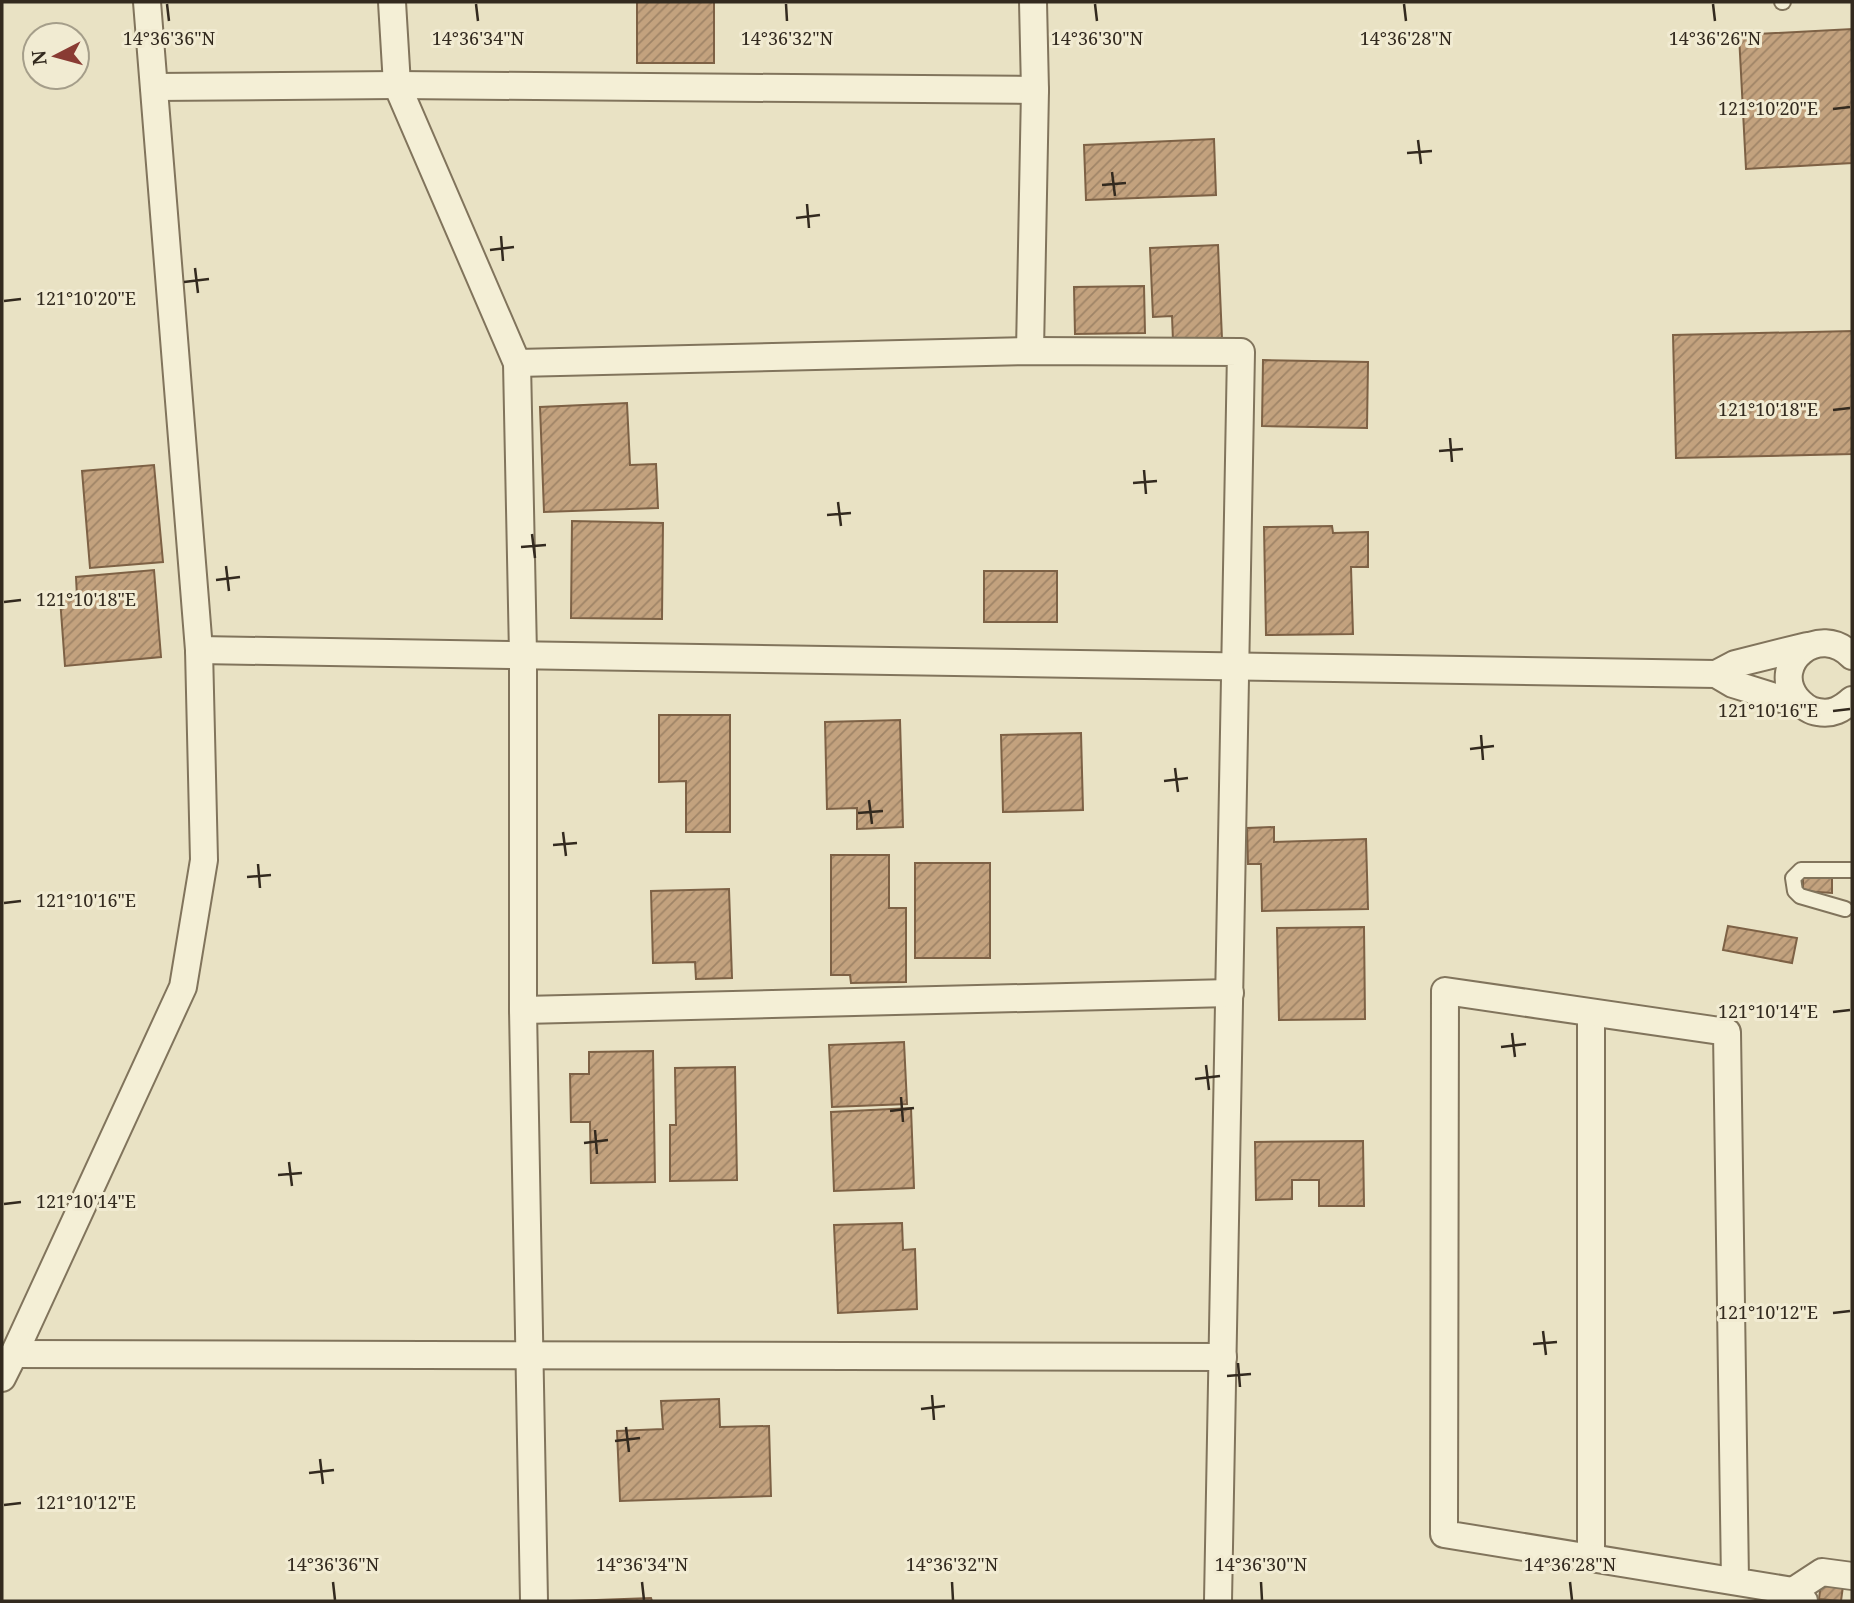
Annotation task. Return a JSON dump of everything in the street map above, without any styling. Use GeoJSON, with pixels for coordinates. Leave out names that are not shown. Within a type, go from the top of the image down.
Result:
{"type":"FeatureCollection","features":[{"type":"Feature","properties":{"kind":"street"},"geometry":{"type":"LineString","coordinates":[[2,1378],[183,987],[204,860],[198,650],[147,2]]}},
{"type":"Feature","properties":{"kind":"street"},"geometry":{"type":"LineString","coordinates":[[392,2],[397,85],[517,363],[523,654],[523,1010],[534,1601]]}},
{"type":"Feature","properties":{"kind":"street"},"geometry":{"type":"LineString","coordinates":[[1030,351],[1035,90],[1033,2]]}},
{"type":"Feature","properties":{"kind":"street"},"geometry":{"type":"LineString","coordinates":[[154,87],[397,85],[1035,90]]}},
{"type":"Feature","properties":{"kind":"street"},"geometry":{"type":"LineString","coordinates":[[517,363],[1030,351],[1241,352],[1218,1601]]}},
{"type":"Feature","properties":{"kind":"street"},"geometry":{"type":"LineString","coordinates":[[1716,674],[1735,664],[1820,642],[1845,648],[1852,656]]}},
{"type":"Feature","properties":{"kind":"street"},"geometry":{"type":"LineString","coordinates":[[1801,705],[1792,693],[1790,678],[1792,665],[1798,654],[1807,646]]}},
{"type":"Feature","properties":{"kind":"street"},"geometry":{"type":"LineString","coordinates":[[198,650],[1716,674],[1734,684],[1815,712],[1829,713],[1844,708],[1852,700]]}},
{"type":"Feature","properties":{"kind":"street"},"geometry":{"type":"LineString","coordinates":[[1735,1581],[1727,1032],[1445,991],[1444,1534],[1735,1581],[1799,1596],[1822,1572],[1852,1576]]}},
{"type":"Feature","properties":{"kind":"street"},"geometry":{"type":"LineString","coordinates":[[523,1010],[1230,993]]}},
{"type":"Feature","properties":{"kind":"street"},"geometry":{"type":"LineString","coordinates":[[1591,1013],[1591,1558]]}},
{"type":"Feature","properties":{"kind":"street"},"geometry":{"type":"LineString","coordinates":[[14,1354],[1223,1357]]}},
{"type":"Feature","properties":{"kind":"lane"},"geometry":{"type":"LineString","coordinates":[[1844,909],[1800,896],[1795,891],[1793,878],[1801,870],[1852,870]]}},
{"type":"Feature","properties":{"kind":"building"},"geometry":{"type":"Polygon","coordinates":[[[637,2],[714,2],[714,63],[637,63],[637,2]]]}},
{"type":"Feature","properties":{"kind":"building"},"geometry":{"type":"Polygon","coordinates":[[[1852,29],[1852,163],[1746,169],[1739,35],[1852,29]]]}},
{"type":"Feature","properties":{"kind":"building"},"geometry":{"type":"Polygon","coordinates":[[[1214,139],[1216,195],[1086,200],[1084,145],[1214,139]]]}},
{"type":"Feature","properties":{"kind":"building"},"geometry":{"type":"Polygon","coordinates":[[[1218,245],[1222,339],[1173,341],[1172,316],[1153,317],[1150,248],[1218,245]]]}},
{"type":"Feature","properties":{"kind":"building"},"geometry":{"type":"Polygon","coordinates":[[[1144,286],[1145,333],[1075,334],[1074,287],[1144,286]]]}},
{"type":"Feature","properties":{"kind":"building"},"geometry":{"type":"Polygon","coordinates":[[[1852,331],[1852,454],[1676,458],[1673,335],[1852,331]]]}},
{"type":"Feature","properties":{"kind":"building"},"geometry":{"type":"Polygon","coordinates":[[[1263,360],[1368,362],[1367,428],[1262,426],[1263,360]]]}},
{"type":"Feature","properties":{"kind":"building"},"geometry":{"type":"Polygon","coordinates":[[[627,403],[630,465],[656,464],[658,508],[544,512],[540,407],[627,403]]]}},
{"type":"Feature","properties":{"kind":"building"},"geometry":{"type":"Polygon","coordinates":[[[154,465],[163,562],[90,568],[82,471],[154,465]]]}},
{"type":"Feature","properties":{"kind":"building"},"geometry":{"type":"Polygon","coordinates":[[[572,521],[663,523],[662,619],[571,618],[572,521]]]}},
{"type":"Feature","properties":{"kind":"building"},"geometry":{"type":"Polygon","coordinates":[[[1332,526],[1333,533],[1368,532],[1368,567],[1351,567],[1353,634],[1266,635],[1264,527],[1332,526]]]}},
{"type":"Feature","properties":{"kind":"building"},"geometry":{"type":"Polygon","coordinates":[[[154,570],[161,657],[65,666],[60,598],[77,597],[76,577],[154,570]]]}},
{"type":"Feature","properties":{"kind":"building"},"geometry":{"type":"Polygon","coordinates":[[[984,571],[1057,571],[1057,622],[984,622],[984,571]]]}},
{"type":"Feature","properties":{"kind":"building"},"geometry":{"type":"Polygon","coordinates":[[[659,715],[730,715],[730,832],[686,832],[686,781],[659,782],[659,715]]]}},
{"type":"Feature","properties":{"kind":"building"},"geometry":{"type":"Polygon","coordinates":[[[900,720],[903,827],[857,829],[857,808],[827,809],[825,722],[900,720]]]}},
{"type":"Feature","properties":{"kind":"building"},"geometry":{"type":"Polygon","coordinates":[[[1081,733],[1083,810],[1003,812],[1001,735],[1081,733]]]}},
{"type":"Feature","properties":{"kind":"building"},"geometry":{"type":"Polygon","coordinates":[[[1274,827],[1274,842],[1366,839],[1368,909],[1262,911],[1261,864],[1248,864],[1247,828],[1274,827]]]}},
{"type":"Feature","properties":{"kind":"building"},"geometry":{"type":"Polygon","coordinates":[[[831,855],[889,855],[889,908],[906,908],[906,982],[851,983],[850,975],[831,975],[831,855]]]}},
{"type":"Feature","properties":{"kind":"building"},"geometry":{"type":"Polygon","coordinates":[[[915,863],[990,863],[990,958],[915,958],[915,863]]]}},
{"type":"Feature","properties":{"kind":"building"},"geometry":{"type":"Polygon","coordinates":[[[1803,876],[1832,878],[1832,893],[1803,891],[1803,876]]]}},
{"type":"Feature","properties":{"kind":"building"},"geometry":{"type":"Polygon","coordinates":[[[729,889],[732,978],[696,979],[695,962],[653,963],[651,891],[729,889]]]}},
{"type":"Feature","properties":{"kind":"building"},"geometry":{"type":"Polygon","coordinates":[[[1728,926],[1797,938],[1792,963],[1723,950],[1728,926]]]}},
{"type":"Feature","properties":{"kind":"building"},"geometry":{"type":"Polygon","coordinates":[[[1364,927],[1365,1019],[1279,1020],[1277,928],[1364,927]]]}},
{"type":"Feature","properties":{"kind":"building"},"geometry":{"type":"Polygon","coordinates":[[[904,1042],[907,1104],[832,1107],[829,1045],[904,1042]]]}},
{"type":"Feature","properties":{"kind":"building"},"geometry":{"type":"Polygon","coordinates":[[[653,1051],[655,1182],[591,1183],[590,1122],[571,1122],[570,1074],[589,1074],[589,1052],[653,1051]]]}},
{"type":"Feature","properties":{"kind":"building"},"geometry":{"type":"Polygon","coordinates":[[[735,1067],[737,1180],[670,1181],[670,1125],[676,1125],[675,1068],[735,1067]]]}},
{"type":"Feature","properties":{"kind":"building"},"geometry":{"type":"Polygon","coordinates":[[[911,1108],[914,1188],[834,1191],[831,1112],[911,1108]]]}},
{"type":"Feature","properties":{"kind":"building"},"geometry":{"type":"Polygon","coordinates":[[[1363,1141],[1364,1206],[1319,1206],[1319,1180],[1292,1180],[1292,1199],[1256,1200],[1255,1142],[1363,1141]]]}},
{"type":"Feature","properties":{"kind":"building"},"geometry":{"type":"Polygon","coordinates":[[[902,1223],[903,1250],[915,1249],[917,1309],[838,1313],[834,1225],[902,1223]]]}},
{"type":"Feature","properties":{"kind":"building"},"geometry":{"type":"Polygon","coordinates":[[[719,1399],[720,1427],[769,1426],[771,1496],[620,1501],[617,1431],[663,1429],[661,1401],[719,1399]]]}},
{"type":"Feature","properties":{"kind":"building"},"geometry":{"type":"Polygon","coordinates":[[[1821,1583],[1843,1586],[1841,1601],[1819,1599],[1821,1583]]]}},
{"type":"Feature","properties":{"kind":"building"},"geometry":{"type":"Polygon","coordinates":[[[651,1598],[652,1601],[569,1601],[651,1598]]]}}]}
